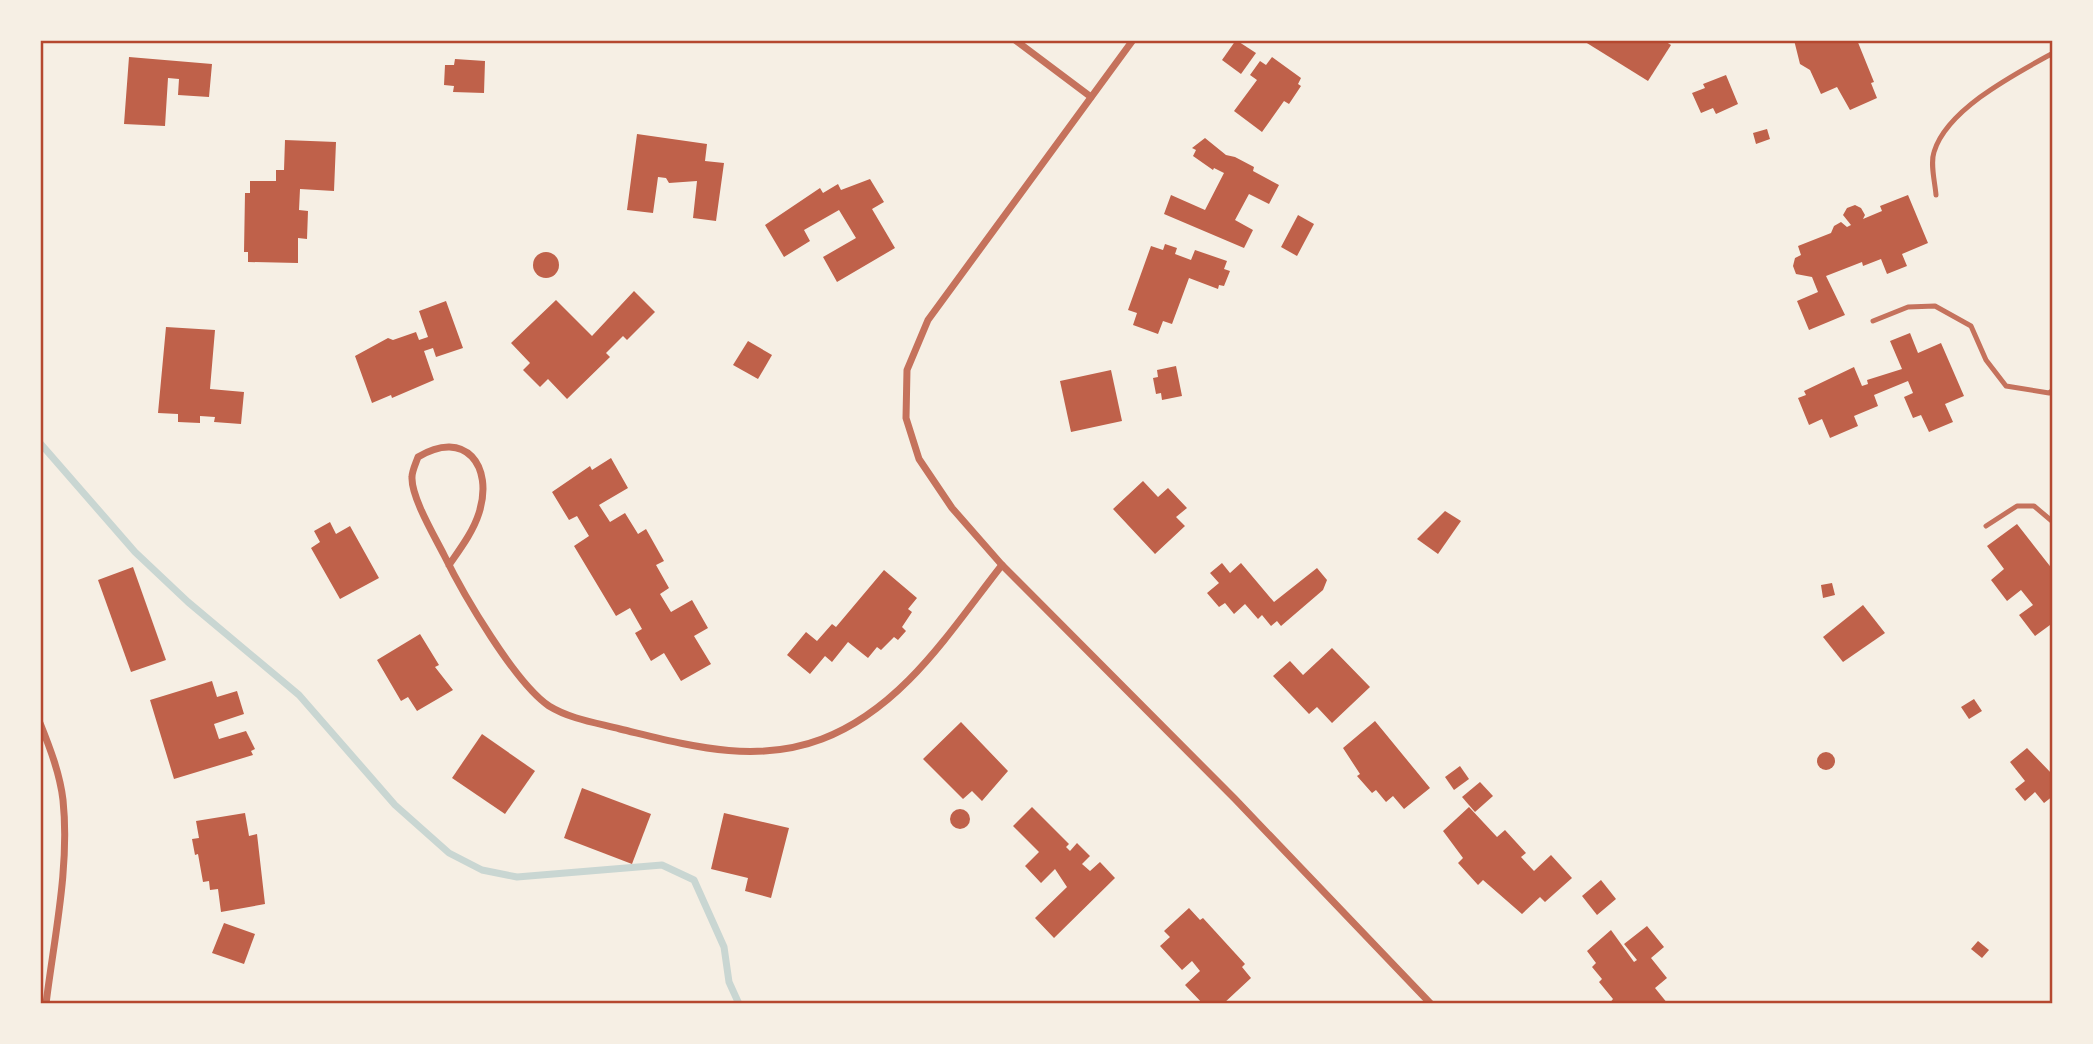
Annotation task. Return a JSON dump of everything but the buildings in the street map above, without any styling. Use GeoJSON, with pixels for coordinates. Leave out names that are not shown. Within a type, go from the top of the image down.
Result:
{"type":"FeatureCollection","features":[{"type":"Feature","properties":{"kind":"street"},"geometry":{"type":"LineString","coordinates":[[1015,40],[1091,97]]}},
{"type":"Feature","properties":{"kind":"street"},"geometry":{"type":"LineString","coordinates":[[1133,40],[928,320],[907,370],[906,418],[919,459],[952,508],[1002,565],[1235,799],[1431,1004]]}},
{"type":"Feature","properties":{"kind":"street"},"geometry":{"type":"LineString","coordinates":[[449,565],[479,513],[484,481],[476,459],[457,446],[435,447],[418,457],[411,478],[423,513],[462,592],[522,678],[551,707],[576,718],[692,747],[751,753],[786,749],[820,740],[853,725],[882,706],[919,671],[1002,565]]}},
{"type":"Feature","properties":{"kind":"street"},"geometry":{"type":"LineString","coordinates":[[40,723],[55,761],[65,835],[46,1004]]}},
{"type":"Feature","properties":{"kind":"lane"},"geometry":{"type":"LineString","coordinates":[[1936,195],[1933,155],[1943,130],[1995,86],[2053,53]]}},
{"type":"Feature","properties":{"kind":"lane"},"geometry":{"type":"LineString","coordinates":[[1873,321],[1908,307],[1934,306],[1970,326],[1986,360],[2007,386],[2049,393],[2053,390]]}},
{"type":"Feature","properties":{"kind":"lane"},"geometry":{"type":"LineString","coordinates":[[1986,526],[2017,506],[2034,506],[2053,523]]}},
{"type":"Feature","properties":{"kind":"waterway"},"geometry":{"type":"LineString","coordinates":[[40,443],[135,552],[188,602],[299,695],[395,805],[449,853],[482,870],[517,877],[662,865],[694,880],[724,947],[729,982],[739,1004]]}}]}
